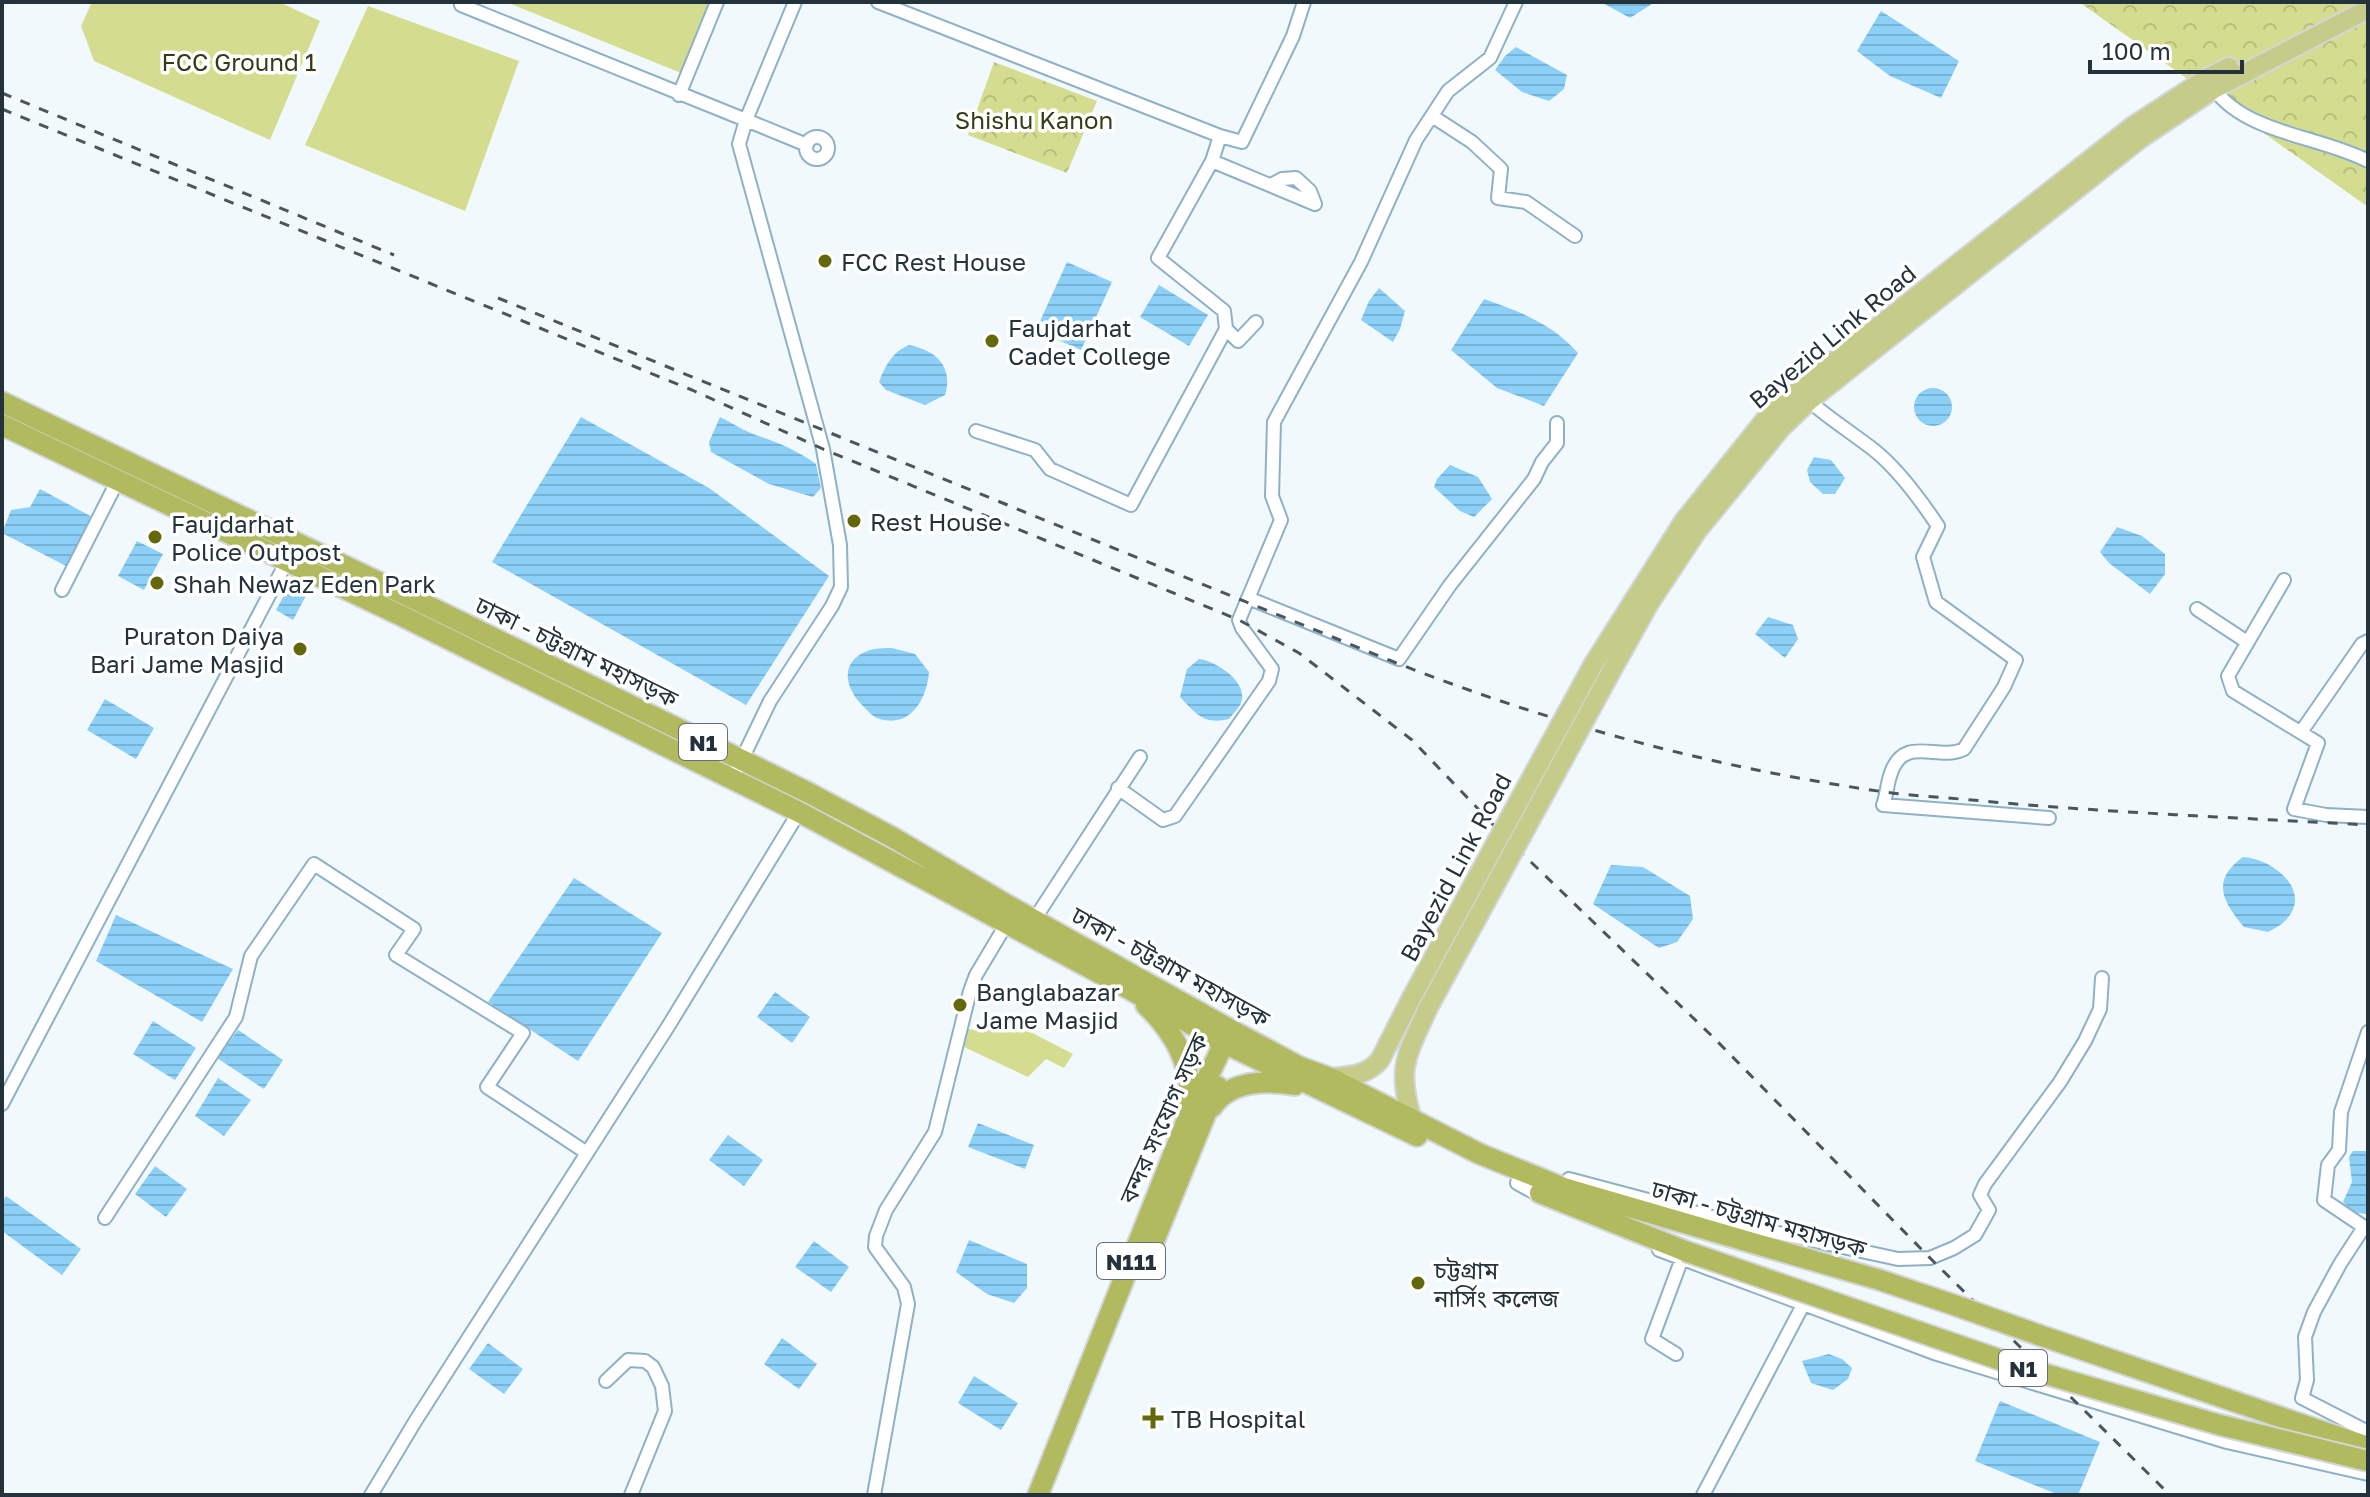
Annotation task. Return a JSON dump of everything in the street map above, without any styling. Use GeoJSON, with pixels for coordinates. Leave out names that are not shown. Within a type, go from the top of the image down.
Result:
{"type":"FeatureCollection","features":[{"type":"Feature","properties":{"kind":"highway","name":"ঢাকা - চট্টগ্রাম মহাসড়ক"},"geometry":{"type":"LineString","coordinates":[[2,402],[412,598],[736,770],[799,812],[1131,990],[1517,1183],[1880,1280],[2368,1447]]}},
{"type":"Feature","properties":{"kind":"highway","name":"ঢাকা - চট্টগ্রাম মহাসড়ক"},"geometry":{"type":"LineString","coordinates":[[2,425],[736,770],[892,837],[1232,1039]]}},
{"type":"Feature","properties":{"kind":"highway"},"geometry":{"type":"LineString","coordinates":[[1131,990],[1156,1014],[1183,1057],[1191,1089],[1194,1122]]}},
{"type":"Feature","properties":{"kind":"highway","name":"বন্দর সংযোগ সড়ক"},"geometry":{"type":"LineString","coordinates":[[1038,1495],[1194,1122],[1232,1039]]}},
{"type":"Feature","properties":{"kind":"highway","name":"ঢাকা - চট্টগ্রাম মহাসড়ক"},"geometry":{"type":"LineString","coordinates":[[1322,1083],[1412,1119],[1560,1194],[1713,1261],[2021,1367],[2220,1425],[2368,1461]]}},
{"type":"Feature","properties":{"kind":"highway"},"geometry":{"type":"LineString","coordinates":[[1194,1122],[1227,1091],[1249,1084],[1322,1083]]}},
{"type":"Feature","properties":{"kind":"highway","name":"বন্দর সংযোগ সড়ক"},"geometry":{"type":"LineString","coordinates":[[1050,1495],[1194,1122]]}},
{"type":"Feature","properties":{"kind":"main road","name":"Bayezid Link Road"},"geometry":{"type":"LineString","coordinates":[[1322,1083],[1364,1074],[1380,1060],[1593,665],[1769,415],[2133,126],[2207,78],[2356,2]]}},
{"type":"Feature","properties":{"kind":"main road","name":"Bayezid Link Road"},"geometry":{"type":"LineString","coordinates":[[1412,1119],[1403,1092],[1407,1055],[1428,1008],[1691,526],[1809,401],[2141,138],[2214,89],[2368,9]]}},
{"type":"Feature","properties":{"kind":"street"},"geometry":{"type":"LineString","coordinates":[[462,2],[461,5],[807,145]]}},
{"type":"Feature","properties":{"kind":"street"},"geometry":{"type":"LineString","coordinates":[[679,95],[717,2]]}},
{"type":"Feature","properties":{"kind":"street"},"geometry":{"type":"LineString","coordinates":[[736,770],[770,701],[832,606],[841,587],[840,545],[823,449],[739,144],[795,2]]}},
{"type":"Feature","properties":{"kind":"street"},"geometry":{"type":"LineString","coordinates":[[878,2],[1242,142],[1293,36],[1304,2]]}},
{"type":"Feature","properties":{"kind":"street"},"geometry":{"type":"LineString","coordinates":[[1118,788],[1163,820],[1175,816],[1269,681],[1272,669],[1239,620],[1281,520],[1272,496],[1274,422],[1361,262],[1416,140],[1448,91],[1490,58],[1516,2]]}},
{"type":"Feature","properties":{"kind":"street"},"geometry":{"type":"LineString","coordinates":[[2214,89],[2236,112],[2368,161]]}},
{"type":"Feature","properties":{"kind":"street"},"geometry":{"type":"LineString","coordinates":[[1432,116],[1472,142],[1501,169],[1498,198],[1526,202],[1575,236]]}},
{"type":"Feature","properties":{"kind":"street"},"geometry":{"type":"LineString","coordinates":[[976,431],[1035,450],[1050,469],[1131,505],[1226,329],[1224,311],[1158,258],[1212,161],[1220,136]]}},
{"type":"Feature","properties":{"kind":"street"},"geometry":{"type":"LineString","coordinates":[[1212,161],[1271,185]]}},
{"type":"Feature","properties":{"kind":"street"},"geometry":{"type":"LineString","coordinates":[[1226,329],[1242,344],[1256,322]]}},
{"type":"Feature","properties":{"kind":"street"},"geometry":{"type":"LineString","coordinates":[[1809,401],[1835,424],[1875,451],[1918,495],[1938,526],[1923,557],[1936,602],[2016,660],[2004,687],[1964,749],[1954,754],[1922,750],[1898,759],[1891,772],[1883,805],[2049,818]]}},
{"type":"Feature","properties":{"kind":"street"},"geometry":{"type":"LineString","coordinates":[[1248,598],[1399,659],[1450,585],[1534,479],[1542,462],[1557,443],[1557,423]]}},
{"type":"Feature","properties":{"kind":"street"},"geometry":{"type":"LineString","coordinates":[[62,590],[118,480]]}},
{"type":"Feature","properties":{"kind":"street"},"geometry":{"type":"LineString","coordinates":[[2,1104],[287,561]]}},
{"type":"Feature","properties":{"kind":"street"},"geometry":{"type":"LineString","coordinates":[[2284,580],[2228,676],[2233,691],[2318,743],[2294,809],[2326,815],[2368,817]]}},
{"type":"Feature","properties":{"kind":"street"},"geometry":{"type":"LineString","coordinates":[[2197,609],[2247,642]]}},
{"type":"Feature","properties":{"kind":"street"},"geometry":{"type":"LineString","coordinates":[[2301,732],[2362,644],[2368,641]]}},
{"type":"Feature","properties":{"kind":"street"},"geometry":{"type":"LineString","coordinates":[[1034,920],[1140,757]]}},
{"type":"Feature","properties":{"kind":"street"},"geometry":{"type":"LineString","coordinates":[[371,1495],[669,1025],[799,812]]}},
{"type":"Feature","properties":{"kind":"street"},"geometry":{"type":"LineString","coordinates":[[105,1218],[236,1017],[251,956],[314,864],[414,929],[396,955],[523,1033],[487,1087],[587,1153]]}},
{"type":"Feature","properties":{"kind":"street"},"geometry":{"type":"LineString","coordinates":[[874,1495],[908,1304],[904,1287],[875,1247],[876,1236],[886,1210],[935,1132],[970,991],[1007,923]]}},
{"type":"Feature","properties":{"kind":"street"},"geometry":{"type":"LineString","coordinates":[[1560,1194],[1569,1179],[1746,1226],[1898,1259],[1930,1258],[1975,1235],[1989,1210],[1980,1195],[1985,1184],[2060,1082],[2085,1041],[2100,1009],[2102,978]]}},
{"type":"Feature","properties":{"kind":"street"},"geometry":{"type":"LineString","coordinates":[[2368,1032],[2341,1112],[2339,1150],[2328,1165],[2324,1200],[2364,1227],[2340,1264],[2305,1337],[2307,1380],[2302,1398],[2368,1432]]}},
{"type":"Feature","properties":{"kind":"street"},"geometry":{"type":"LineString","coordinates":[[1517,1183],[1681,1261],[1934,1353],[2198,1434],[2368,1474]]}},
{"type":"Feature","properties":{"kind":"street"},"geometry":{"type":"LineString","coordinates":[[1676,1354],[1652,1339],[1681,1261]]}},
{"type":"Feature","properties":{"kind":"street"},"geometry":{"type":"LineString","coordinates":[[1703,1495],[1803,1305]]}},
{"type":"Feature","properties":{"kind":"street"},"geometry":{"type":"LineString","coordinates":[[606,1381],[628,1360],[645,1361],[653,1367],[662,1386],[665,1411],[631,1495]]}},
{"type":"Feature","properties":{"kind":"green space","name":"FCC Ground 1"},"geometry":{"type":"Polygon","coordinates":[[[92,2],[279,2],[320,21],[270,140],[94,61],[81,26],[92,2]]]}},
{"type":"Feature","properties":{"kind":"green space"},"geometry":{"type":"Polygon","coordinates":[[[506,2],[711,2],[681,73],[506,2]]]}},
{"type":"Feature","properties":{"kind":"green space"},"geometry":{"type":"Polygon","coordinates":[[[2079,2],[2368,2],[2368,207],[2079,2]]]}},
{"type":"Feature","properties":{"kind":"green space"},"geometry":{"type":"Polygon","coordinates":[[[368,6],[519,61],[465,211],[305,145],[368,6]]]}},
{"type":"Feature","properties":{"kind":"green space","name":"Shishu Kanon"},"geometry":{"type":"Polygon","coordinates":[[[994,62],[1097,101],[1067,173],[968,135],[994,62]]]}},
{"type":"Feature","properties":{"kind":"green space"},"geometry":{"type":"Polygon","coordinates":[[[996,1014],[1073,1054],[1064,1068],[1046,1059],[1028,1077],[964,1047],[968,1029],[987,1032],[996,1014]]]}},
{"type":"Feature","properties":{"kind":"water"},"geometry":{"type":"Polygon","coordinates":[[[1601,2],[1655,2],[1630,18],[1601,2]]]}},
{"type":"Feature","properties":{"kind":"water"},"geometry":{"type":"Polygon","coordinates":[[[1881,11],[1959,61],[1941,98],[1890,76],[1857,51],[1881,11]]]}},
{"type":"Feature","properties":{"kind":"water"},"geometry":{"type":"Polygon","coordinates":[[[1516,47],[1567,75],[1564,89],[1549,101],[1522,92],[1495,70],[1516,47]]]}},
{"type":"Feature","properties":{"kind":"water"},"geometry":{"type":"Polygon","coordinates":[[[1067,262],[1112,282],[1081,350],[1036,330],[1067,262]]]}},
{"type":"Feature","properties":{"kind":"water"},"geometry":{"type":"Polygon","coordinates":[[[1159,285],[1208,315],[1189,346],[1140,317],[1159,285]]]}},
{"type":"Feature","properties":{"kind":"water"},"geometry":{"type":"Polygon","coordinates":[[[1379,288],[1405,311],[1393,342],[1361,320],[1379,288]]]}},
{"type":"Feature","properties":{"kind":"water"},"geometry":{"type":"Polygon","coordinates":[[[1484,299],[1546,326],[1578,353],[1544,406],[1497,388],[1451,350],[1484,299]]]}},
{"type":"Feature","properties":{"kind":"water"},"geometry":{"type":"Polygon","coordinates":[[[909,345],[934,355],[947,376],[945,395],[925,405],[886,390],[879,382],[890,360],[909,345]]]}},
{"type":"Feature","properties":{"kind":"water"},"geometry":{"type":"Polygon","coordinates":[[[1933,388],[1946,394],[1952,407],[1946,420],[1933,426],[1920,420],[1914,407],[1920,394],[1933,388]]]}},
{"type":"Feature","properties":{"kind":"water"},"geometry":{"type":"Polygon","coordinates":[[[581,417],[709,488],[829,576],[746,705],[492,562],[581,417]]]}},
{"type":"Feature","properties":{"kind":"water"},"geometry":{"type":"Polygon","coordinates":[[[720,417],[787,447],[816,464],[821,488],[813,497],[769,484],[711,452],[709,442],[720,417]]]}},
{"type":"Feature","properties":{"kind":"water"},"geometry":{"type":"Polygon","coordinates":[[[1814,457],[1831,460],[1845,478],[1835,494],[1823,494],[1810,482],[1807,470],[1814,457]]]}},
{"type":"Feature","properties":{"kind":"water"},"geometry":{"type":"Polygon","coordinates":[[[1450,465],[1478,477],[1492,499],[1474,517],[1460,511],[1434,487],[1450,465]]]}},
{"type":"Feature","properties":{"kind":"water"},"geometry":{"type":"Polygon","coordinates":[[[40,489],[96,519],[70,568],[2,533],[11,510],[30,507],[40,489]]]}},
{"type":"Feature","properties":{"kind":"water"},"geometry":{"type":"Polygon","coordinates":[[[2117,527],[2142,536],[2165,554],[2165,574],[2150,594],[2109,563],[2100,552],[2117,527]]]}},
{"type":"Feature","properties":{"kind":"water"},"geometry":{"type":"Polygon","coordinates":[[[137,541],[163,554],[144,590],[118,576],[137,541]]]}},
{"type":"Feature","properties":{"kind":"water"},"geometry":{"type":"Polygon","coordinates":[[[291,583],[308,592],[293,620],[276,610],[291,583]]]}},
{"type":"Feature","properties":{"kind":"water"},"geometry":{"type":"Polygon","coordinates":[[[1768,617],[1793,625],[1798,639],[1785,658],[1755,634],[1768,617]]]}},
{"type":"Feature","properties":{"kind":"water"},"geometry":{"type":"Polygon","coordinates":[[[892,648],[915,654],[929,672],[925,692],[915,710],[899,720],[889,721],[875,717],[863,706],[852,692],[848,676],[852,662],[858,656],[873,649],[892,648]]]}},
{"type":"Feature","properties":{"kind":"water"},"geometry":{"type":"Polygon","coordinates":[[[1199,659],[1222,668],[1240,688],[1241,703],[1229,719],[1207,719],[1180,697],[1187,669],[1199,659]]]}},
{"type":"Feature","properties":{"kind":"water"},"geometry":{"type":"Polygon","coordinates":[[[105,699],[154,728],[136,759],[87,730],[105,699]]]}},
{"type":"Feature","properties":{"kind":"water"},"geometry":{"type":"Polygon","coordinates":[[[2243,857],[2278,870],[2293,889],[2293,910],[2283,923],[2268,932],[2244,927],[2230,908],[2223,891],[2227,874],[2243,857]]]}},
{"type":"Feature","properties":{"kind":"water"},"geometry":{"type":"Polygon","coordinates":[[[1611,865],[1643,867],[1690,896],[1693,919],[1677,942],[1659,948],[1593,904],[1611,865]]]}},
{"type":"Feature","properties":{"kind":"water"},"geometry":{"type":"Polygon","coordinates":[[[574,878],[662,933],[578,1061],[488,1002],[574,878]]]}},
{"type":"Feature","properties":{"kind":"water"},"geometry":{"type":"Polygon","coordinates":[[[116,915],[233,969],[202,1022],[96,961],[116,915]]]}},
{"type":"Feature","properties":{"kind":"water"},"geometry":{"type":"Polygon","coordinates":[[[775,992],[810,1017],[792,1043],[757,1017],[775,992]]]}},
{"type":"Feature","properties":{"kind":"water"},"geometry":{"type":"Polygon","coordinates":[[[153,1021],[196,1048],[175,1080],[133,1054],[153,1021]]]}},
{"type":"Feature","properties":{"kind":"water"},"geometry":{"type":"Polygon","coordinates":[[[238,1030],[283,1060],[264,1089],[217,1058],[238,1030]]]}},
{"type":"Feature","properties":{"kind":"water"},"geometry":{"type":"Polygon","coordinates":[[[218,1078],[251,1100],[224,1136],[195,1116],[218,1078]]]}},
{"type":"Feature","properties":{"kind":"water"},"geometry":{"type":"Polygon","coordinates":[[[978,1123],[1034,1145],[1025,1169],[968,1147],[978,1123]]]}},
{"type":"Feature","properties":{"kind":"water"},"geometry":{"type":"Polygon","coordinates":[[[728,1135],[763,1160],[744,1186],[709,1160],[728,1135]]]}},
{"type":"Feature","properties":{"kind":"water"},"geometry":{"type":"Polygon","coordinates":[[[2353,1151],[2368,1151],[2368,1214],[2354,1213],[2343,1202],[2352,1182],[2349,1157],[2353,1151]]]}},
{"type":"Feature","properties":{"kind":"water"},"geometry":{"type":"Polygon","coordinates":[[[155,1166],[187,1189],[166,1217],[135,1194],[155,1166]]]}},
{"type":"Feature","properties":{"kind":"water"},"geometry":{"type":"Polygon","coordinates":[[[6,1196],[81,1249],[62,1275],[2,1231],[2,1202],[6,1196]]]}},
{"type":"Feature","properties":{"kind":"water"},"geometry":{"type":"Polygon","coordinates":[[[969,1240],[1027,1264],[1027,1288],[1014,1303],[987,1294],[956,1272],[969,1240]]]}},
{"type":"Feature","properties":{"kind":"water"},"geometry":{"type":"Polygon","coordinates":[[[814,1241],[849,1267],[831,1292],[795,1267],[814,1241]]]}},
{"type":"Feature","properties":{"kind":"water"},"geometry":{"type":"Polygon","coordinates":[[[782,1338],[817,1364],[799,1389],[764,1364],[782,1338]]]}},
{"type":"Feature","properties":{"kind":"water"},"geometry":{"type":"Polygon","coordinates":[[[488,1343],[523,1369],[504,1394],[469,1369],[488,1343]]]}},
{"type":"Feature","properties":{"kind":"water"},"geometry":{"type":"Polygon","coordinates":[[[1829,1354],[1842,1359],[1852,1368],[1848,1379],[1833,1390],[1811,1383],[1802,1361],[1829,1354]]]}},
{"type":"Feature","properties":{"kind":"water"},"geometry":{"type":"Polygon","coordinates":[[[974,1376],[1018,1403],[1001,1430],[958,1403],[974,1376]]]}},
{"type":"Feature","properties":{"kind":"water"},"geometry":{"type":"Polygon","coordinates":[[[2000,1401],[2100,1442],[2078,1495],[2059,1495],[1975,1461],[2000,1401]]]}},
{"type":"Feature","properties":{"kind":"railway"},"geometry":{"type":"LineString","coordinates":[[2,93],[394,255]]}},
{"type":"Feature","properties":{"kind":"railway"},"geometry":{"type":"LineString","coordinates":[[2,109],[692,390],[823,449],[1239,620],[1299,653],[1412,740],[1507,839],[1714,1038],[1930,1258],[2170,1495]]}},
{"type":"Feature","properties":{"kind":"railway"},"geometry":{"type":"LineString","coordinates":[[498,298],[1394,662],[1514,706],[1636,742],[1759,770],[1898,794],[2087,809],[2368,825]]}},
{"type":"Feature","properties":{"kind":"place","name":"FCC Rest House"},"geometry":{"type":"Point","coordinates":[825,261]}},
{"type":"Feature","properties":{"kind":"place","name":"Faujdarhat Cadet College"},"geometry":{"type":"Point","coordinates":[992,341]}},
{"type":"Feature","properties":{"kind":"place","name":"Rest House"},"geometry":{"type":"Point","coordinates":[854,521]}},
{"type":"Feature","properties":{"kind":"place","name":"Faujdarhat Police Outpost"},"geometry":{"type":"Point","coordinates":[155,537]}},
{"type":"Feature","properties":{"kind":"place","name":"Shah Newaz Eden Park"},"geometry":{"type":"Point","coordinates":[157,583]}},
{"type":"Feature","properties":{"kind":"place","name":"Puraton Daiya Bari Jame Masjid"},"geometry":{"type":"Point","coordinates":[300,649]}},
{"type":"Feature","properties":{"kind":"place","name":"Banglabazar Jame Masjid"},"geometry":{"type":"Point","coordinates":[960,1005]}},
{"type":"Feature","properties":{"kind":"place","name":"চট্টগ্রাম নার্সিং কলেজ"},"geometry":{"type":"Point","coordinates":[1418,1283]}},
{"type":"Feature","properties":{"kind":"place","name":"TB Hospital"},"geometry":{"type":"Point","coordinates":[1153,1418]}}]}
